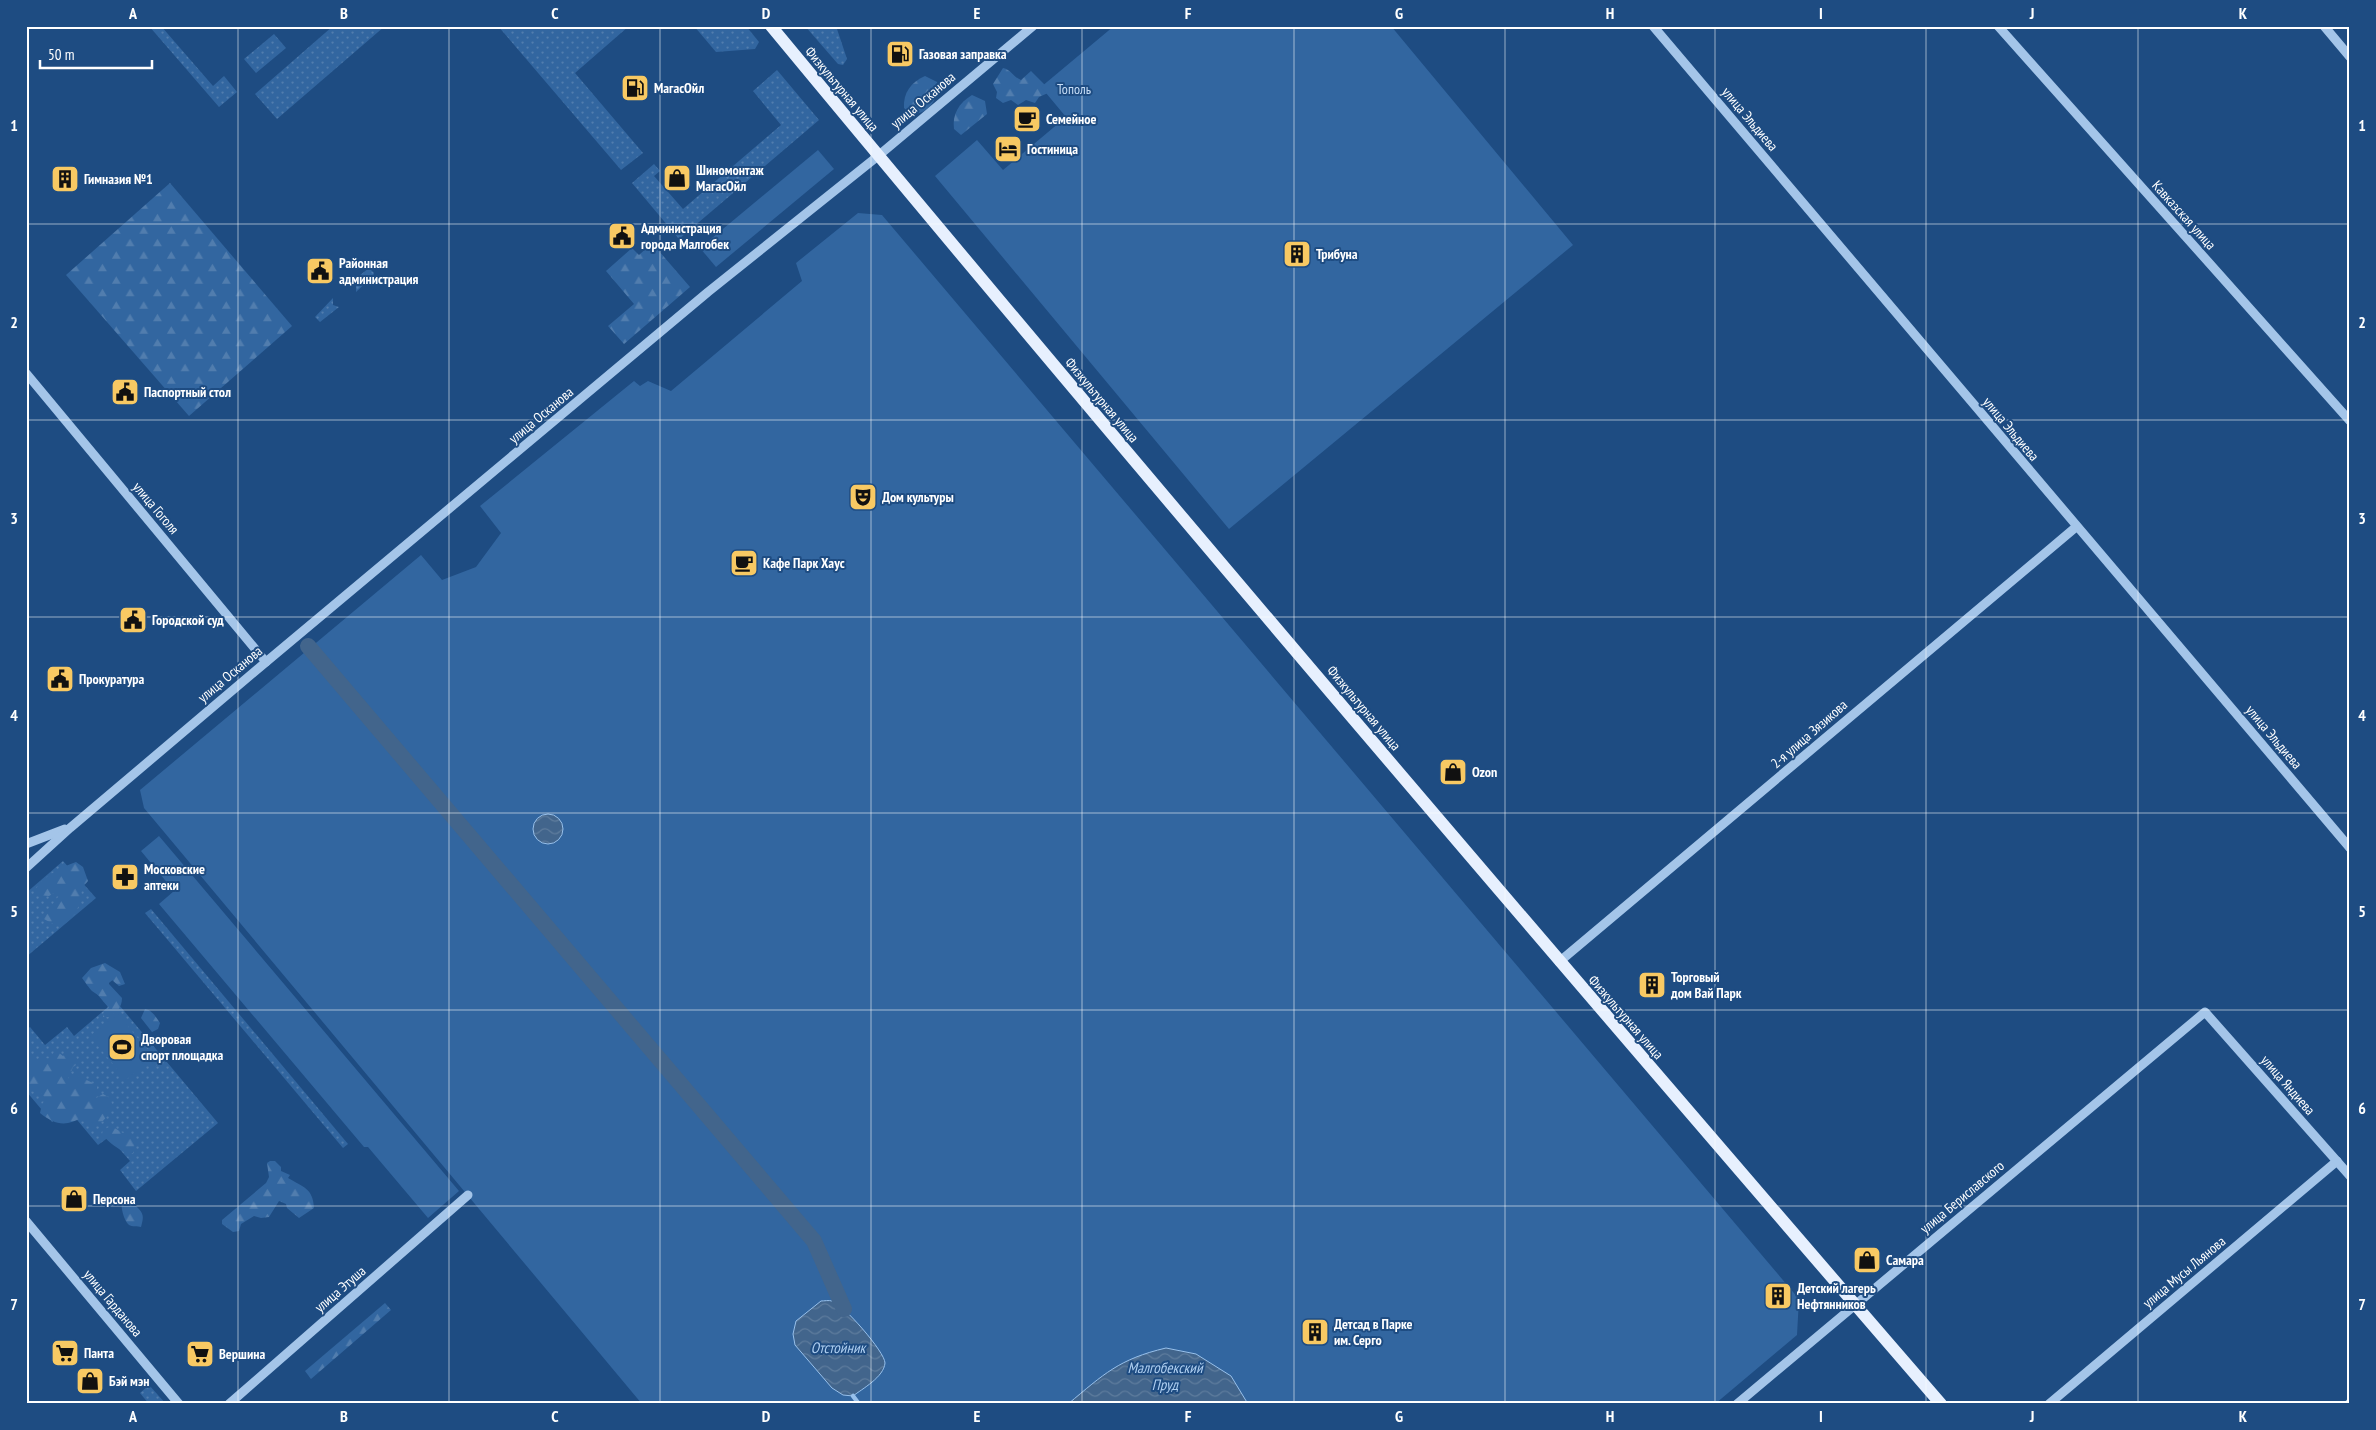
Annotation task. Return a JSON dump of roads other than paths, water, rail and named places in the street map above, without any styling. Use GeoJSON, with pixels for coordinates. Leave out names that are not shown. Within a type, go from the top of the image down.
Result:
{"type":"FeatureCollection","features":[{"type":"Feature","properties":{"kind":"main road","name":"Физкультурная улица"},"geometry":{"type":"LineString","coordinates":[[771,26],[1216,560],[1559,962],[1941,1404]]}},
{"type":"Feature","properties":{"kind":"street","name":"улица Осканова"},"geometry":{"type":"LineString","coordinates":[[26,868],[70,828],[266,662],[708,292],[878,156],[1033,26]]}},
{"type":"Feature","properties":{"kind":"street","name":"улица Эльдиева"},"geometry":{"type":"LineString","coordinates":[[1652,26],[2350,848]]}},
{"type":"Feature","properties":{"kind":"street","name":"Кавказская улица"},"geometry":{"type":"LineString","coordinates":[[1998,26],[2350,421]]}},
{"type":"Feature","properties":{"kind":"street"},"geometry":{"type":"LineString","coordinates":[[2324,26],[2350,56]]}},
{"type":"Feature","properties":{"kind":"street","name":"улица Гоголя"},"geometry":{"type":"LineString","coordinates":[[26,372],[266,662]]}},
{"type":"Feature","properties":{"kind":"street","name":"2-я улица Зязикова"},"geometry":{"type":"LineString","coordinates":[[1559,962],[2076,527]]}},
{"type":"Feature","properties":{"kind":"street","name":"улица Осканова"},"geometry":{"type":"LineString","coordinates":[[26,844],[70,828]]}},
{"type":"Feature","properties":{"kind":"street","name":"улица Бериславского"},"geometry":{"type":"LineString","coordinates":[[1736,1404],[2205,1012]]}},
{"type":"Feature","properties":{"kind":"street","name":"улица Яндиева"},"geometry":{"type":"LineString","coordinates":[[2205,1012],[2350,1176]]}},
{"type":"Feature","properties":{"kind":"street","name":"улица Мусы Льянова"},"geometry":{"type":"LineString","coordinates":[[2049,1404],[2336,1162]]}},
{"type":"Feature","properties":{"kind":"street","name":"улица Этуша"},"geometry":{"type":"LineString","coordinates":[[229,1404],[468,1196]]}},
{"type":"Feature","properties":{"kind":"street","name":"улица Гарданова"},"geometry":{"type":"LineString","coordinates":[[26,1221],[180,1404]]}},
{"type":"Feature","properties":{"kind":"water"},"geometry":{"type":"Polygon","coordinates":[[[548,814],[559,818],[563,829],[559,840],[548,844],[537,840],[533,829],[537,818],[548,814]]]}},
{"type":"Feature","properties":{"kind":"water","name":"Отстойник"},"geometry":{"type":"Polygon","coordinates":[[[821,1301],[832,1301],[845,1310],[871,1339],[883,1357],[885,1363],[881,1373],[853,1396],[843,1395],[832,1388],[795,1345],[793,1334],[796,1321],[821,1301]]]}},
{"type":"Feature","properties":{"kind":"water","name":"Малгобекский Пруд"},"geometry":{"type":"Polygon","coordinates":[[[1166,1348],[1196,1354],[1231,1376],[1248,1404],[1068,1404],[1113,1369],[1136,1357],[1166,1348]]]}},
{"type":"Feature","properties":{"kind":"waterway"},"geometry":{"type":"LineString","coordinates":[[308,646],[814,1241],[844,1309]]}},
{"type":"Feature","properties":{"kind":"waterway"},"geometry":{"type":"LineString","coordinates":[[853,1396],[859,1404]]}},
{"type":"Feature","properties":{"kind":"place","name":"Газовая заправка"},"geometry":{"type":"Point","coordinates":[900,54]}},
{"type":"Feature","properties":{"kind":"place","name":"МагасОйл"},"geometry":{"type":"Point","coordinates":[635,88]}},
{"type":"Feature","properties":{"kind":"place","name":"Семейное"},"geometry":{"type":"Point","coordinates":[1027,119]}},
{"type":"Feature","properties":{"kind":"place","name":"Гостиница"},"geometry":{"type":"Point","coordinates":[1008,149]}},
{"type":"Feature","properties":{"kind":"place","name":"Шиномонтаж МагасОйл"},"geometry":{"type":"Point","coordinates":[677,178]}},
{"type":"Feature","properties":{"kind":"place","name":"Гимназия №1"},"geometry":{"type":"Point","coordinates":[65,179]}},
{"type":"Feature","properties":{"kind":"place","name":"Администрация города Малгобек"},"geometry":{"type":"Point","coordinates":[622,236]}},
{"type":"Feature","properties":{"kind":"place","name":"Трибуна"},"geometry":{"type":"Point","coordinates":[1297,254]}},
{"type":"Feature","properties":{"kind":"place","name":"Районная администрация"},"geometry":{"type":"Point","coordinates":[320,271]}},
{"type":"Feature","properties":{"kind":"place","name":"Паспортный стол"},"geometry":{"type":"Point","coordinates":[125,392]}},
{"type":"Feature","properties":{"kind":"place","name":"Дом культуры"},"geometry":{"type":"Point","coordinates":[863,497]}},
{"type":"Feature","properties":{"kind":"place","name":"Кафе Парк Хаус"},"geometry":{"type":"Point","coordinates":[744,563]}},
{"type":"Feature","properties":{"kind":"place","name":"Городской суд"},"geometry":{"type":"Point","coordinates":[133,620]}},
{"type":"Feature","properties":{"kind":"place","name":"Прокуратура"},"geometry":{"type":"Point","coordinates":[60,679]}},
{"type":"Feature","properties":{"kind":"place","name":"Ozon"},"geometry":{"type":"Point","coordinates":[1453,772]}},
{"type":"Feature","properties":{"kind":"place","name":"Московские аптеки"},"geometry":{"type":"Point","coordinates":[125,877]}},
{"type":"Feature","properties":{"kind":"place","name":"Торговый дом Вай Парк"},"geometry":{"type":"Point","coordinates":[1652,985]}},
{"type":"Feature","properties":{"kind":"place","name":"Дворовая спорт площадка"},"geometry":{"type":"Point","coordinates":[122,1047]}},
{"type":"Feature","properties":{"kind":"place","name":"Персона"},"geometry":{"type":"Point","coordinates":[74,1199]}},
{"type":"Feature","properties":{"kind":"place","name":"Самара"},"geometry":{"type":"Point","coordinates":[1867,1260]}},
{"type":"Feature","properties":{"kind":"place","name":"Детский лагерь Нефтянников"},"geometry":{"type":"Point","coordinates":[1778,1296]}},
{"type":"Feature","properties":{"kind":"place","name":"Детсад в Парке им. Серго"},"geometry":{"type":"Point","coordinates":[1315,1332]}},
{"type":"Feature","properties":{"kind":"place","name":"Панта"},"geometry":{"type":"Point","coordinates":[65,1353]}},
{"type":"Feature","properties":{"kind":"place","name":"Вершина"},"geometry":{"type":"Point","coordinates":[200,1354]}},
{"type":"Feature","properties":{"kind":"place","name":"Бэй мэн"},"geometry":{"type":"Point","coordinates":[90,1381]}},
{"type":"Feature","properties":{"kind":"park label","name":"Тополь"},"geometry":{"type":"Point","coordinates":[1074,89]}}]}
